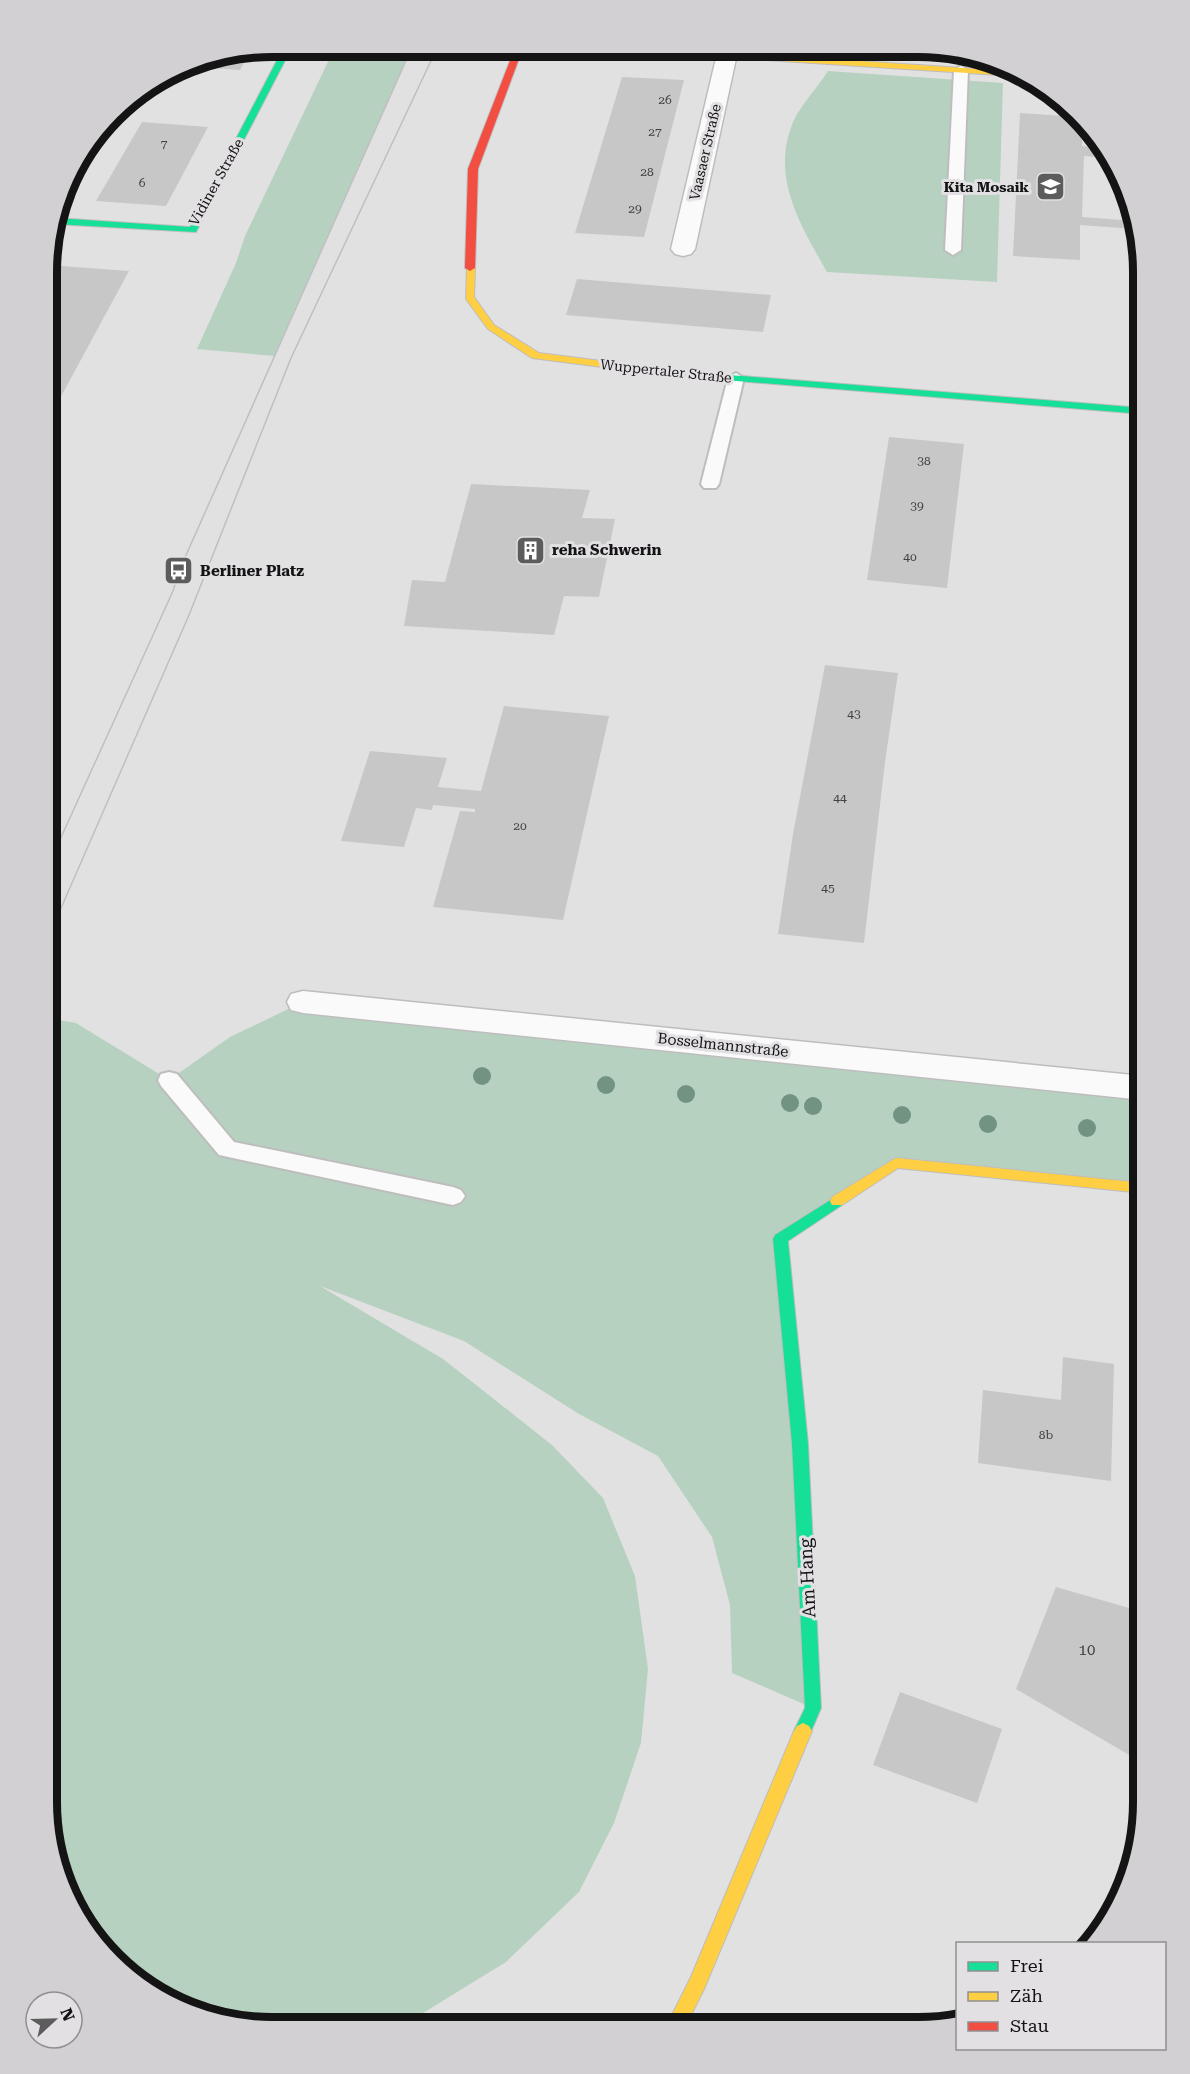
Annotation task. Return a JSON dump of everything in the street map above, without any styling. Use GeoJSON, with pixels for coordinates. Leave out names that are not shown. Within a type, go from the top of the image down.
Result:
{"type":"FeatureCollection","features":[{"type":"Feature","properties":{"kind":"street","name":"Vidiner Straße"},"geometry":{"type":"LineString","coordinates":[[63,222],[193,230],[283,57]]}},
{"type":"Feature","properties":{"kind":"street","name":"Wuppertaler Straße"},"geometry":{"type":"LineString","coordinates":[[516,57],[473,169],[469,297],[491,327],[536,356],[660,372],[1133,410]]}},
{"type":"Feature","properties":{"kind":"street","name":"Vaasaer Straße"},"geometry":{"type":"LineString","coordinates":[[683,249],[726,57]]}},
{"type":"Feature","properties":{"kind":"street"},"geometry":{"type":"LineString","coordinates":[[771,57],[1000,73]]}},
{"type":"Feature","properties":{"kind":"street","name":"Bosselmannstraße"},"geometry":{"type":"LineString","coordinates":[[303,1002],[1133,1087]]}},
{"type":"Feature","properties":{"kind":"street","name":"Am Hang"},"geometry":{"type":"LineString","coordinates":[[680,2017],[698,1983],[813,1708],[800,1444],[780,1239],[896,1163],[1133,1187]]}},
{"type":"Feature","properties":{"kind":"lane"},"geometry":{"type":"LineString","coordinates":[[953,250],[961,70]]}},
{"type":"Feature","properties":{"kind":"lane"},"geometry":{"type":"LineString","coordinates":[[710,484],[736,378]]}},
{"type":"Feature","properties":{"kind":"lane"},"geometry":{"type":"LineString","coordinates":[[170,1080],[227,1149],[453,1196]]}},
{"type":"Feature","properties":{"kind":"green space"},"geometry":{"type":"Polygon","coordinates":[[[330,57],[408,57],[274,356],[197,349],[236,263],[245,236],[330,57]]]}},
{"type":"Feature","properties":{"kind":"green space"},"geometry":{"type":"Polygon","coordinates":[[[828,71],[1003,83],[997,282],[827,272],[792,201],[785,164],[786,145],[795,118],[828,71]]]}},
{"type":"Feature","properties":{"kind":"green space"},"geometry":{"type":"Polygon","coordinates":[[[303,1002],[1133,1087],[1133,1187],[896,1163],[780,1239],[813,1708],[732,1673],[730,1605],[712,1537],[658,1456],[579,1414],[464,1341],[320,1286],[443,1359],[552,1445],[603,1498],[635,1576],[648,1669],[641,1743],[614,1823],[579,1892],[506,1962],[417,2017],[258,2017],[217,2010],[177,1995],[141,1973],[101,1933],[73,1884],[61,1844],[57,1816],[57,1020],[76,1023],[169,1080],[230,1037],[303,1002]]]}},
{"type":"Feature","properties":{"kind":"building"},"geometry":{"type":"Polygon","coordinates":[[[246,59],[240,70],[205,68],[246,59]]]}},
{"type":"Feature","properties":{"kind":"building"},"geometry":{"type":"Polygon","coordinates":[[[622,77],[684,80],[644,237],[575,233],[622,77]]]}},
{"type":"Feature","properties":{"kind":"building","name":"Kita Mosaik"},"geometry":{"type":"Polygon","coordinates":[[[1020,113],[1066,116],[1083,133],[1082,146],[1093,147],[1099,157],[1084,156],[1082,217],[1127,220],[1129,228],[1080,225],[1080,260],[1013,256],[1020,113]]]}},
{"type":"Feature","properties":{"kind":"building"},"geometry":{"type":"Polygon","coordinates":[[[142,122],[208,127],[166,206],[96,201],[142,122]]]}},
{"type":"Feature","properties":{"kind":"building"},"geometry":{"type":"Polygon","coordinates":[[[57,266],[129,271],[58,402],[57,266]]]}},
{"type":"Feature","properties":{"kind":"building"},"geometry":{"type":"Polygon","coordinates":[[[577,279],[771,295],[763,332],[566,315],[577,279]]]}},
{"type":"Feature","properties":{"kind":"building"},"geometry":{"type":"Polygon","coordinates":[[[889,437],[964,444],[947,588],[867,580],[889,437]]]}},
{"type":"Feature","properties":{"kind":"building","name":"reha Schwerin"},"geometry":{"type":"Polygon","coordinates":[[[471,484],[590,490],[582,518],[615,519],[599,597],[564,596],[554,635],[404,626],[412,580],[445,582],[471,484]]]}},
{"type":"Feature","properties":{"kind":"building"},"geometry":{"type":"Polygon","coordinates":[[[825,665],[898,673],[864,943],[778,934],[793,834],[825,665]]]}},
{"type":"Feature","properties":{"kind":"building"},"geometry":{"type":"Polygon","coordinates":[[[504,706],[609,716],[563,920],[433,907],[460,811],[475,812],[475,809],[433,805],[432,810],[416,808],[404,847],[341,841],[370,751],[447,758],[438,787],[481,791],[504,706]]]}},
{"type":"Feature","properties":{"kind":"building"},"geometry":{"type":"Polygon","coordinates":[[[1063,1357],[1114,1364],[1111,1481],[978,1463],[983,1390],[1061,1400],[1063,1357]]]}},
{"type":"Feature","properties":{"kind":"building"},"geometry":{"type":"Polygon","coordinates":[[[1056,1587],[1133,1609],[1133,1757],[1016,1689],[1056,1587]]]}},
{"type":"Feature","properties":{"kind":"building"},"geometry":{"type":"Polygon","coordinates":[[[900,1692],[1002,1729],[977,1803],[873,1765],[900,1692]]]}},
{"type":"Feature","properties":{"kind":"tram line"},"geometry":{"type":"LineString","coordinates":[[57,846],[173,591],[179,571],[408,57]]}},
{"type":"Feature","properties":{"kind":"tram line"},"geometry":{"type":"LineString","coordinates":[[57,917],[189,615],[291,358],[433,57]]}},
{"type":"Feature","properties":{"kind":"traffic: fast"},"geometry":{"type":"LineString","coordinates":[[63,222],[193,230],[283,57]]}},
{"type":"Feature","properties":{"kind":"traffic: fast"},"geometry":{"type":"LineString","coordinates":[[680,374],[1133,410]]}},
{"type":"Feature","properties":{"kind":"traffic: fast"},"geometry":{"type":"LineString","coordinates":[[803,1731],[813,1708],[800,1444],[780,1239],[837,1201]]}},
{"type":"Feature","properties":{"kind":"traffic: slow"},"geometry":{"type":"LineString","coordinates":[[761,57],[1001,73]]}},
{"type":"Feature","properties":{"kind":"traffic: slow"},"geometry":{"type":"LineString","coordinates":[[470,268],[469,297],[491,327],[536,356],[680,374]]}},
{"type":"Feature","properties":{"kind":"traffic: slow"},"geometry":{"type":"LineString","coordinates":[[837,1201],[896,1163],[1133,1187]]}},
{"type":"Feature","properties":{"kind":"traffic: slow"},"geometry":{"type":"LineString","coordinates":[[680,2017],[698,1983],[803,1731]]}},
{"type":"Feature","properties":{"kind":"traffic: jam"},"geometry":{"type":"LineString","coordinates":[[470,268],[473,169],[516,57]]}},
{"type":"Feature","properties":{"kind":"place","name":"Kita Mosaik"},"geometry":{"type":"Point","coordinates":[1050,187]}},
{"type":"Feature","properties":{"kind":"place","name":"reha Schwerin"},"geometry":{"type":"Point","coordinates":[531,550]}},
{"type":"Feature","properties":{"kind":"place","name":"Berliner Platz"},"geometry":{"type":"Point","coordinates":[179,571]}}]}
